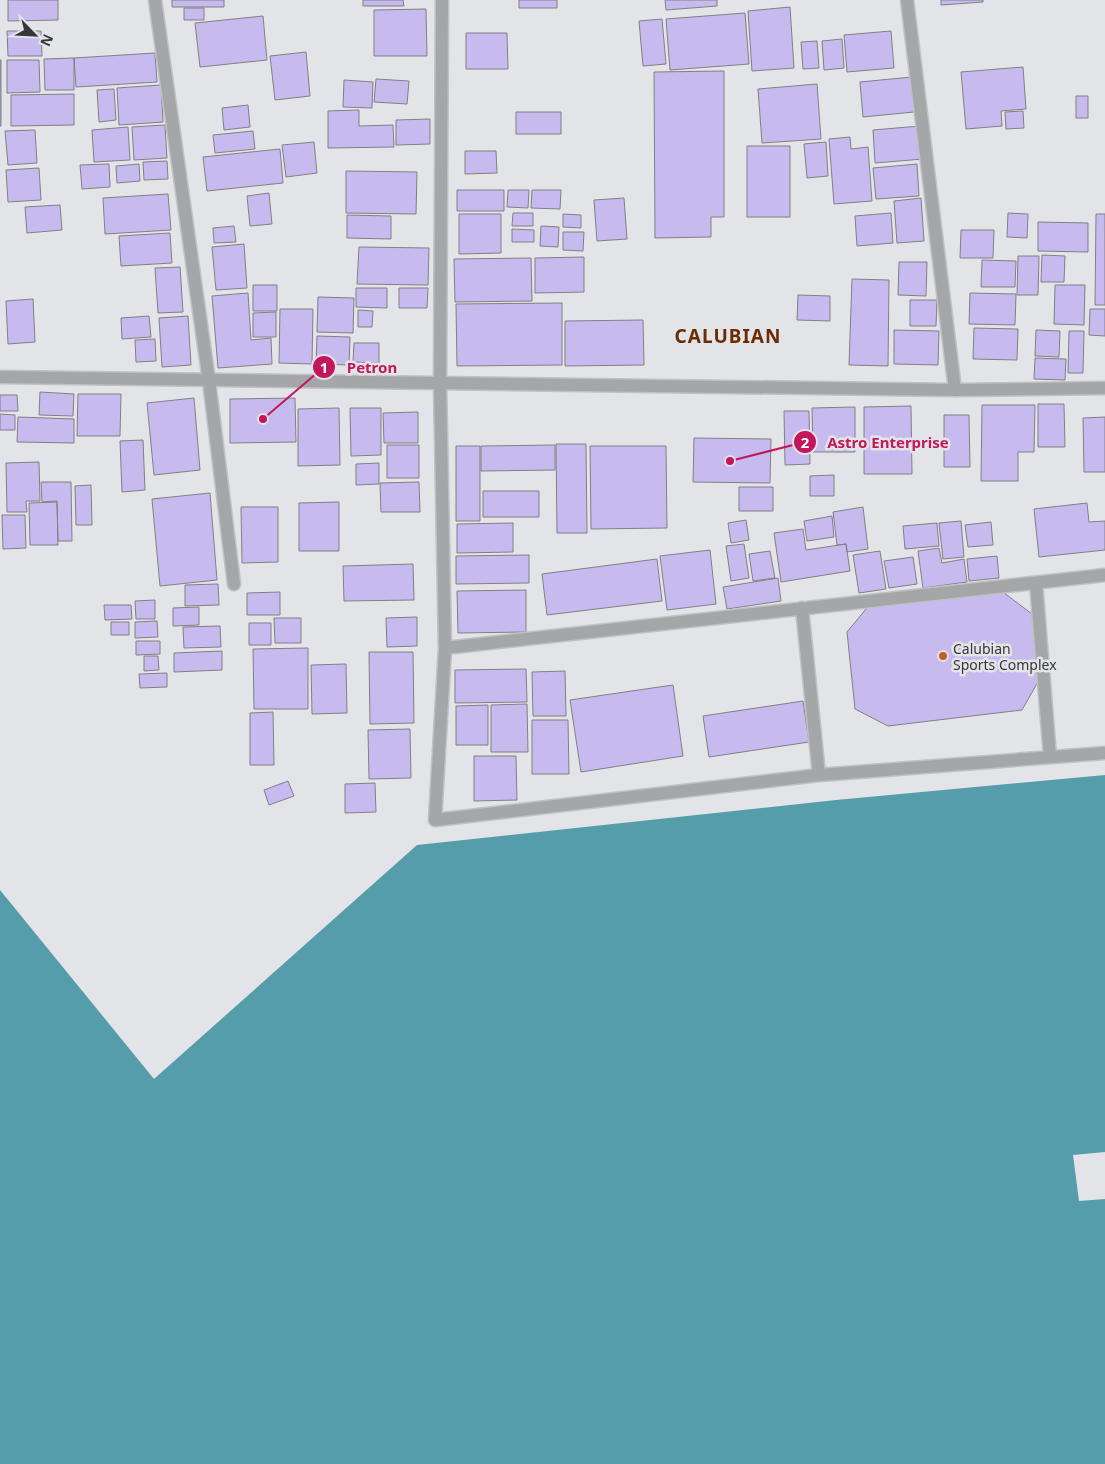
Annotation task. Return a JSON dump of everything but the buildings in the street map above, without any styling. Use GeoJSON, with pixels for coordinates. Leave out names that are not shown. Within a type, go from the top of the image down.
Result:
{"type":"FeatureCollection","features":[{"type":"Feature","properties":{"kind":"street"},"geometry":{"type":"LineString","coordinates":[[155,0],[209,381],[234,584]]}},
{"type":"Feature","properties":{"kind":"street"},"geometry":{"type":"LineString","coordinates":[[442,0],[440,384],[446,648],[435,820],[819,775],[1105,753]]}},
{"type":"Feature","properties":{"kind":"street"},"geometry":{"type":"LineString","coordinates":[[907,0],[955,390]]}},
{"type":"Feature","properties":{"kind":"street"},"geometry":{"type":"LineString","coordinates":[[0,377],[955,390],[1105,388]]}},
{"type":"Feature","properties":{"kind":"street"},"geometry":{"type":"LineString","coordinates":[[446,648],[1105,575]]}},
{"type":"Feature","properties":{"kind":"street"},"geometry":{"type":"LineString","coordinates":[[1036,583],[1050,757]]}},
{"type":"Feature","properties":{"kind":"street"},"geometry":{"type":"LineString","coordinates":[[802,608],[819,775]]}},
{"type":"Feature","properties":{"kind":"water"},"geometry":{"type":"Polygon","coordinates":[[[1105,775],[1105,1464],[0,1464],[0,890],[154,1079],[417,845],[836,800],[1105,775]]]}},
{"type":"Feature","properties":{"kind":"pier"},"geometry":{"type":"Polygon","coordinates":[[[1105,1152],[1105,1199],[1079,1201],[1073,1155],[1105,1152]]]}},
{"type":"Feature","properties":{"kind":"place","name":"Petron"},"geometry":{"type":"Point","coordinates":[263,419]}},
{"type":"Feature","properties":{"kind":"place","name":"Astro Enterprise"},"geometry":{"type":"Point","coordinates":[730,461]}},
{"type":"Feature","properties":{"kind":"place","name":"Calubian Sports Complex"},"geometry":{"type":"Point","coordinates":[943,656]}},
{"type":"Feature","properties":{"kind":"district","name":"CALUBIAN"},"geometry":{"type":"Point","coordinates":[728,336]}}]}
